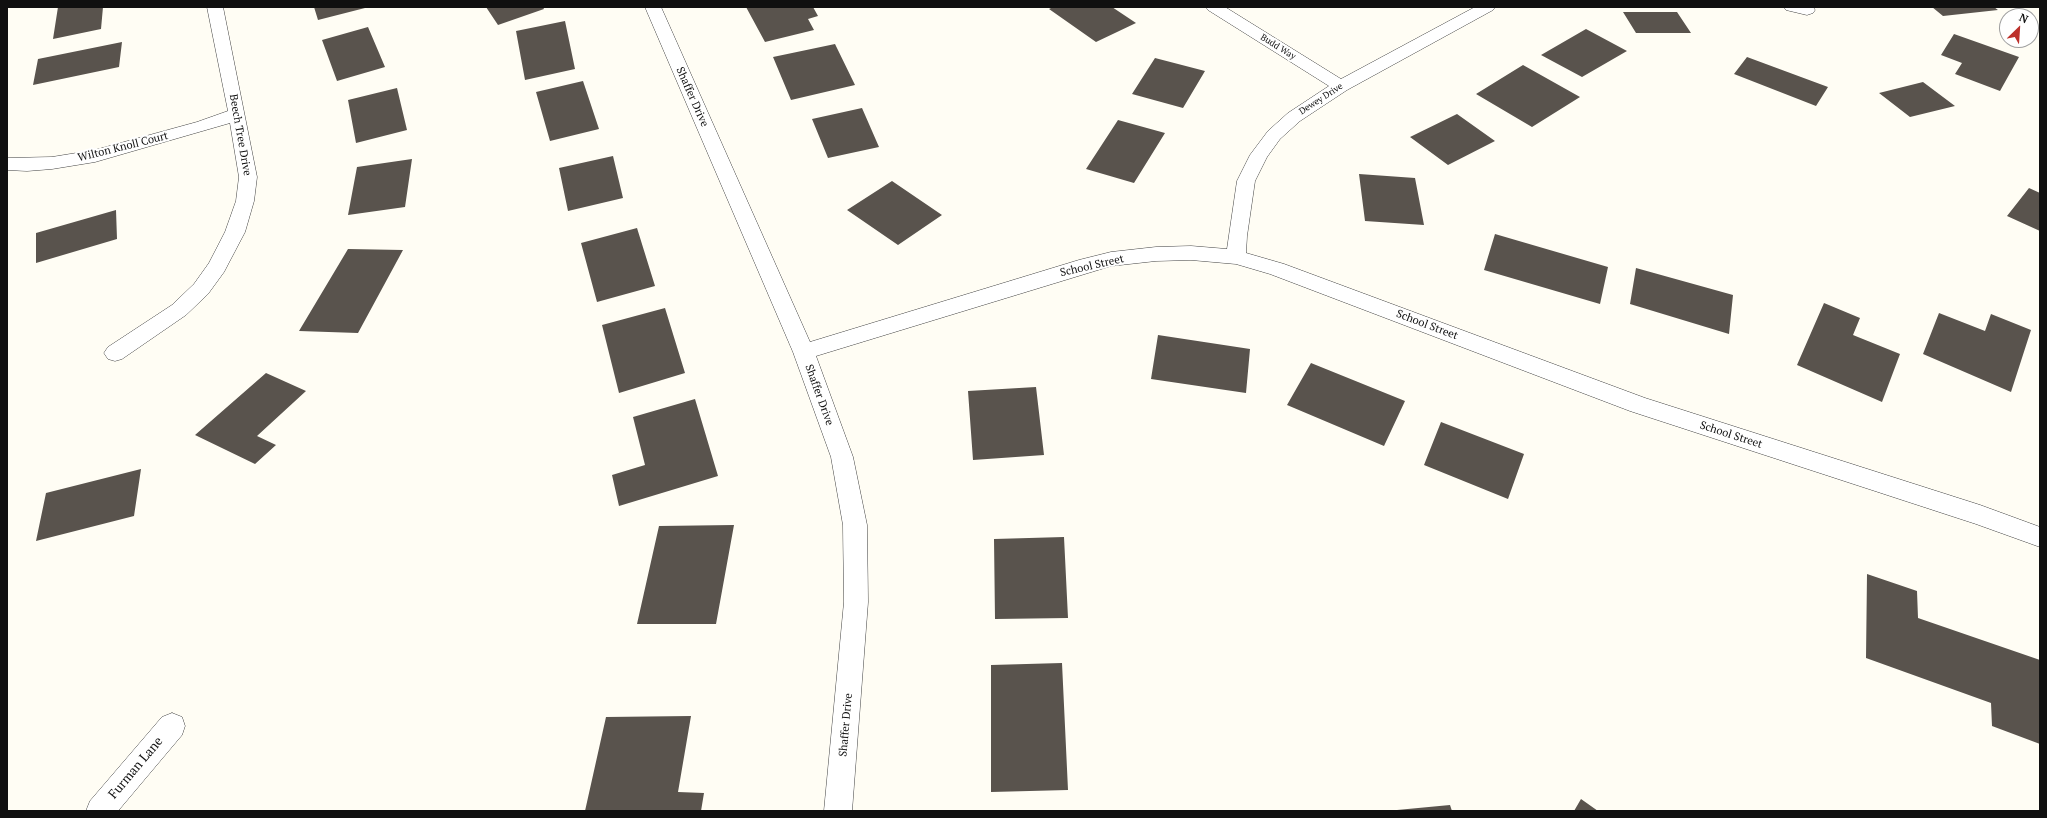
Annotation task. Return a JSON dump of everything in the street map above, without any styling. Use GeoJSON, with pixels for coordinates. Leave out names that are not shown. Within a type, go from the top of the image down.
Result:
{"type":"FeatureCollection","features":[{"type":"Feature","properties":{"kind":"street","name":"Beech Tree Drive"},"geometry":{"type":"LineString","coordinates":[[115,352],[179,310],[201,288],[217,267],[235,232],[246,201],[248,177],[237,114],[215,7]]}},
{"type":"Feature","properties":{"kind":"street","name":"Shaffer Drive"},"geometry":{"type":"LineString","coordinates":[[653,7],[804,352],[842,457],[855,525],[856,602],[838,811]]}},
{"type":"Feature","properties":{"kind":"street","name":"Budd Way"},"geometry":{"type":"LineString","coordinates":[[1214,7],[1340,86]]}},
{"type":"Feature","properties":{"kind":"street","name":"Dewey Drive"},"geometry":{"type":"LineString","coordinates":[[1236,258],[1237,236],[1246,181],[1259,155],[1274,136],[1294,117],[1340,86],[1487,7]]}},
{"type":"Feature","properties":{"kind":"street","name":"Wilton Knoll Court"},"geometry":{"type":"LineString","coordinates":[[7,164],[27,165],[52,163],[95,156],[203,126],[237,114]]}},
{"type":"Feature","properties":{"kind":"street","name":"School Street"},"geometry":{"type":"LineString","coordinates":[[804,352],[1086,265],[1110,259],[1191,253],[1236,258],[1277,269],[1638,405],[1980,515],[2040,537]]}},
{"type":"Feature","properties":{"kind":"street","name":"Furman Lane"},"geometry":{"type":"LineString","coordinates":[[100,811],[172,726]]}},
{"type":"Feature","properties":{"kind":"building"},"geometry":{"type":"Polygon","coordinates":[[[58,7],[103,7],[101,29],[53,39],[58,7]]]}},
{"type":"Feature","properties":{"kind":"building"},"geometry":{"type":"Polygon","coordinates":[[[314,7],[365,7],[365,8],[318,20],[314,7]]]}},
{"type":"Feature","properties":{"kind":"building"},"geometry":{"type":"Polygon","coordinates":[[[486,7],[543,7],[544,9],[498,25],[486,7]]]}},
{"type":"Feature","properties":{"kind":"building"},"geometry":{"type":"Polygon","coordinates":[[[746,7],[813,7],[818,16],[808,19],[814,30],[765,42],[746,7]]]}},
{"type":"Feature","properties":{"kind":"building"},"geometry":{"type":"Polygon","coordinates":[[[1053,7],[1112,7],[1136,23],[1096,42],[1049,9],[1053,7]]]}},
{"type":"Feature","properties":{"kind":"building"},"geometry":{"type":"Polygon","coordinates":[[[1932,7],[1994,7],[1998,10],[1943,16],[1932,7]]]}},
{"type":"Feature","properties":{"kind":"building"},"geometry":{"type":"Polygon","coordinates":[[[1623,12],[1677,12],[1691,33],[1636,33],[1623,12]]]}},
{"type":"Feature","properties":{"kind":"building"},"geometry":{"type":"Polygon","coordinates":[[[565,21],[575,69],[525,80],[516,31],[565,21]]]}},
{"type":"Feature","properties":{"kind":"building"},"geometry":{"type":"Polygon","coordinates":[[[368,27],[385,67],[337,81],[322,40],[368,27]]]}},
{"type":"Feature","properties":{"kind":"building"},"geometry":{"type":"Polygon","coordinates":[[[1586,29],[1627,51],[1582,77],[1541,55],[1586,29]]]}},
{"type":"Feature","properties":{"kind":"building"},"geometry":{"type":"Polygon","coordinates":[[[1954,34],[2019,57],[2000,91],[1955,74],[1962,63],[1941,55],[1954,34]]]}},
{"type":"Feature","properties":{"kind":"building"},"geometry":{"type":"Polygon","coordinates":[[[122,42],[119,67],[33,85],[38,59],[122,42]]]}},
{"type":"Feature","properties":{"kind":"building"},"geometry":{"type":"Polygon","coordinates":[[[835,44],[855,85],[791,100],[773,57],[835,44]]]}},
{"type":"Feature","properties":{"kind":"building"},"geometry":{"type":"Polygon","coordinates":[[[1747,57],[1828,87],[1816,106],[1734,74],[1747,57]]]}},
{"type":"Feature","properties":{"kind":"building"},"geometry":{"type":"Polygon","coordinates":[[[1155,58],[1205,71],[1183,108],[1132,94],[1155,58]]]}},
{"type":"Feature","properties":{"kind":"building"},"geometry":{"type":"Polygon","coordinates":[[[1523,65],[1580,97],[1532,127],[1476,94],[1523,65]]]}},
{"type":"Feature","properties":{"kind":"building"},"geometry":{"type":"Polygon","coordinates":[[[583,81],[599,129],[550,141],[536,92],[583,81]]]}},
{"type":"Feature","properties":{"kind":"building"},"geometry":{"type":"Polygon","coordinates":[[[1923,82],[1955,106],[1910,117],[1879,93],[1923,82]]]}},
{"type":"Feature","properties":{"kind":"building"},"geometry":{"type":"Polygon","coordinates":[[[397,88],[407,130],[356,143],[348,100],[397,88]]]}},
{"type":"Feature","properties":{"kind":"building"},"geometry":{"type":"Polygon","coordinates":[[[862,108],[879,147],[828,158],[812,119],[862,108]]]}},
{"type":"Feature","properties":{"kind":"building"},"geometry":{"type":"Polygon","coordinates":[[[1457,114],[1495,141],[1448,165],[1410,137],[1457,114]]]}},
{"type":"Feature","properties":{"kind":"building"},"geometry":{"type":"Polygon","coordinates":[[[1118,120],[1165,133],[1134,183],[1086,169],[1118,120]]]}},
{"type":"Feature","properties":{"kind":"building"},"geometry":{"type":"Polygon","coordinates":[[[613,156],[623,198],[568,211],[559,168],[613,156]]]}},
{"type":"Feature","properties":{"kind":"building"},"geometry":{"type":"Polygon","coordinates":[[[412,159],[405,207],[348,215],[357,167],[412,159]]]}},
{"type":"Feature","properties":{"kind":"building"},"geometry":{"type":"Polygon","coordinates":[[[1359,174],[1415,178],[1424,225],[1365,221],[1359,174]]]}},
{"type":"Feature","properties":{"kind":"building"},"geometry":{"type":"Polygon","coordinates":[[[892,181],[942,215],[898,245],[847,210],[892,181]]]}},
{"type":"Feature","properties":{"kind":"building"},"geometry":{"type":"Polygon","coordinates":[[[2029,188],[2040,193],[2040,231],[2007,216],[2029,188]]]}},
{"type":"Feature","properties":{"kind":"building"},"geometry":{"type":"Polygon","coordinates":[[[116,210],[117,239],[36,263],[36,233],[116,210]]]}},
{"type":"Feature","properties":{"kind":"building"},"geometry":{"type":"Polygon","coordinates":[[[637,228],[655,286],[597,302],[581,243],[637,228]]]}},
{"type":"Feature","properties":{"kind":"building"},"geometry":{"type":"Polygon","coordinates":[[[1495,234],[1608,267],[1600,304],[1484,270],[1495,234]]]}},
{"type":"Feature","properties":{"kind":"building"},"geometry":{"type":"Polygon","coordinates":[[[348,249],[403,250],[358,333],[299,331],[348,249]]]}},
{"type":"Feature","properties":{"kind":"building"},"geometry":{"type":"Polygon","coordinates":[[[1636,268],[1733,295],[1729,334],[1630,304],[1636,268]]]}},
{"type":"Feature","properties":{"kind":"building"},"geometry":{"type":"Polygon","coordinates":[[[1824,303],[1860,318],[1853,335],[1900,354],[1882,402],[1797,365],[1824,303]]]}},
{"type":"Feature","properties":{"kind":"building"},"geometry":{"type":"Polygon","coordinates":[[[665,308],[685,373],[619,393],[602,325],[665,308]]]}},
{"type":"Feature","properties":{"kind":"building"},"geometry":{"type":"Polygon","coordinates":[[[1939,313],[1985,331],[1991,314],[2031,330],[2011,392],[1923,354],[1939,313]]]}},
{"type":"Feature","properties":{"kind":"building"},"geometry":{"type":"Polygon","coordinates":[[[1158,335],[1250,349],[1246,393],[1151,379],[1158,335]]]}},
{"type":"Feature","properties":{"kind":"building"},"geometry":{"type":"Polygon","coordinates":[[[1311,363],[1405,401],[1384,446],[1287,405],[1311,363]]]}},
{"type":"Feature","properties":{"kind":"building"},"geometry":{"type":"Polygon","coordinates":[[[266,373],[306,391],[257,436],[276,445],[255,464],[195,435],[266,373]]]}},
{"type":"Feature","properties":{"kind":"building"},"geometry":{"type":"Polygon","coordinates":[[[1036,387],[1044,455],[973,460],[968,391],[1036,387]]]}},
{"type":"Feature","properties":{"kind":"building"},"geometry":{"type":"Polygon","coordinates":[[[695,399],[718,476],[619,506],[612,475],[645,465],[633,417],[695,399]]]}},
{"type":"Feature","properties":{"kind":"building"},"geometry":{"type":"Polygon","coordinates":[[[1441,422],[1524,454],[1508,499],[1424,465],[1441,422]]]}},
{"type":"Feature","properties":{"kind":"building"},"geometry":{"type":"Polygon","coordinates":[[[141,469],[134,516],[36,541],[46,493],[141,469]]]}},
{"type":"Feature","properties":{"kind":"building"},"geometry":{"type":"Polygon","coordinates":[[[734,525],[716,624],[637,624],[659,526],[734,525]]]}},
{"type":"Feature","properties":{"kind":"building"},"geometry":{"type":"Polygon","coordinates":[[[1064,537],[1068,618],[995,619],[994,539],[1064,537]]]}},
{"type":"Feature","properties":{"kind":"building"},"geometry":{"type":"Polygon","coordinates":[[[1867,574],[1917,591],[1918,618],[2040,660],[2040,744],[1992,726],[1991,703],[1866,658],[1867,574]]]}},
{"type":"Feature","properties":{"kind":"building"},"geometry":{"type":"Polygon","coordinates":[[[1062,663],[1068,790],[991,792],[991,665],[1062,663]]]}},
{"type":"Feature","properties":{"kind":"building"},"geometry":{"type":"Polygon","coordinates":[[[691,716],[678,792],[704,793],[701,811],[585,811],[606,717],[691,716]]]}},
{"type":"Feature","properties":{"kind":"building"},"geometry":{"type":"Polygon","coordinates":[[[1581,799],[1598,811],[1574,811],[1581,799]]]}},
{"type":"Feature","properties":{"kind":"building"},"geometry":{"type":"Polygon","coordinates":[[[1450,805],[1452,811],[1397,811],[1397,810],[1450,805]]]}}]}
